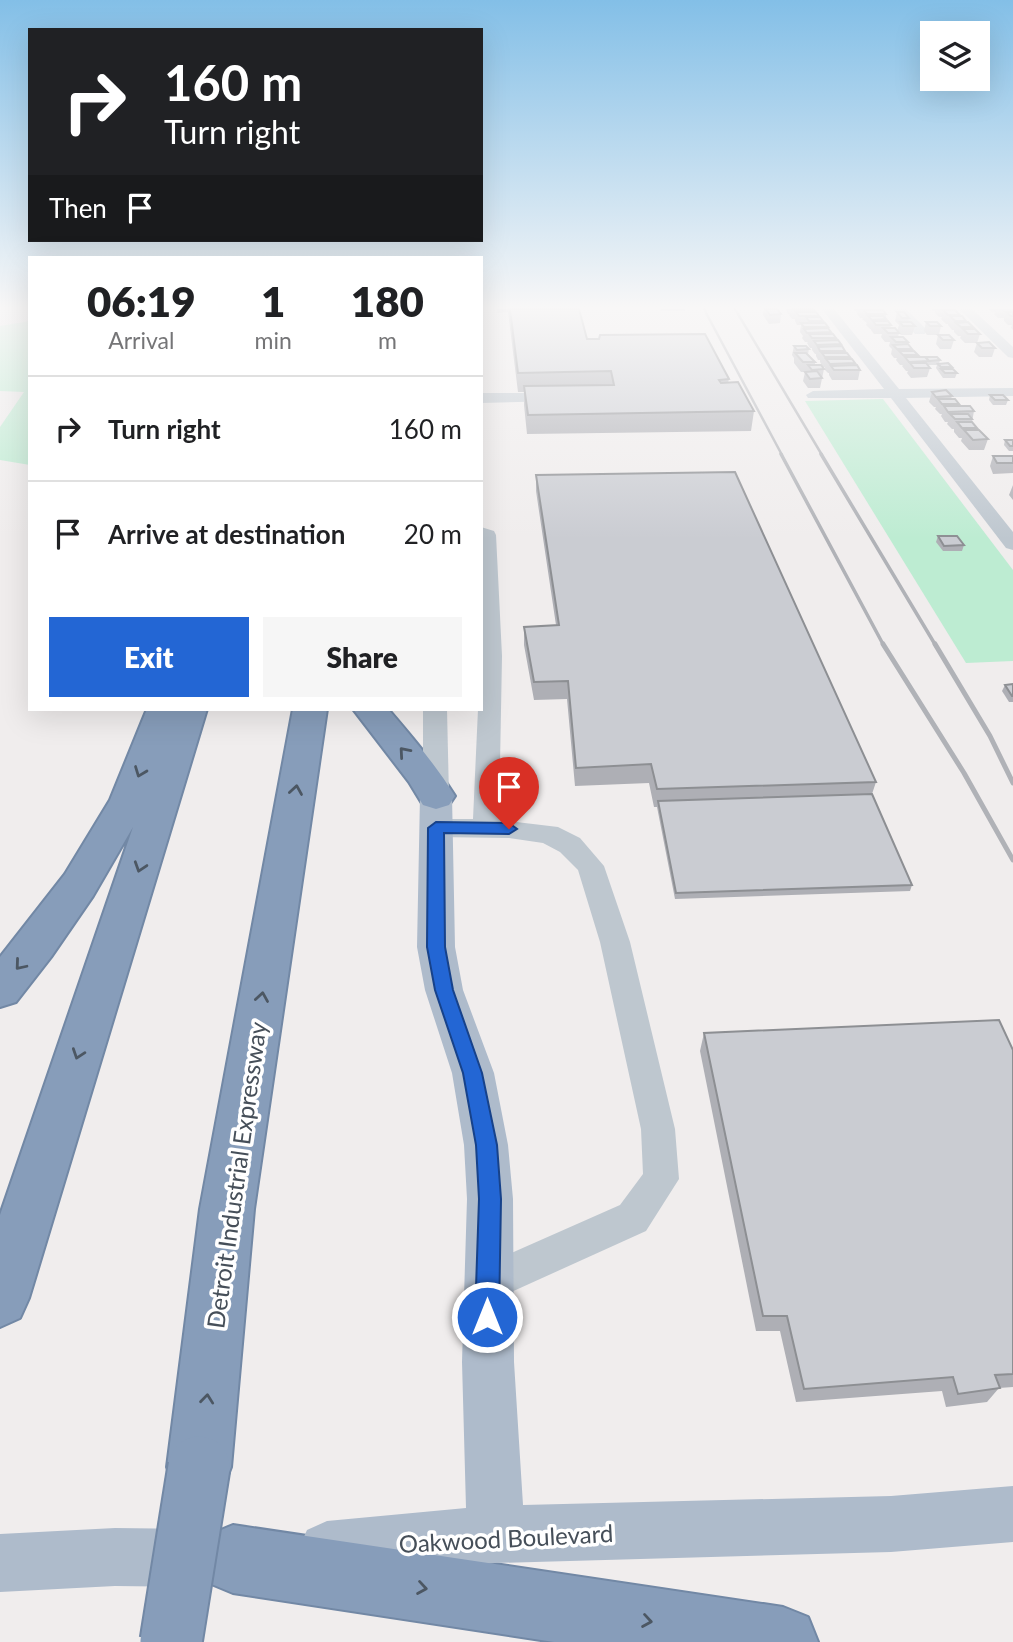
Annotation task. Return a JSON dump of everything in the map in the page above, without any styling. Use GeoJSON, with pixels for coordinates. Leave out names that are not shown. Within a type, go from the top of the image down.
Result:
{"type":"FeatureCollection","features":[{"type":"Feature","properties":{"kind":"highway"},"geometry":{"type":"LineString","coordinates":[[0,989],[79,885],[129,800],[163,711]]}},
{"type":"Feature","properties":{"kind":"highway"},"geometry":{"type":"LineString","coordinates":[[0,1297],[189,711]]}},
{"type":"Feature","properties":{"kind":"highway","name":"Detroit Industrial Expressway"},"geometry":{"type":"LineString","coordinates":[[171,1642],[199,1467],[227,1209],[310,711]]}},
{"type":"Feature","properties":{"kind":"highway"},"geometry":{"type":"LineString","coordinates":[[372,711],[423,775],[436,812]]}},
{"type":"Feature","properties":{"kind":"highway"},"geometry":{"type":"LineString","coordinates":[[233,1559],[783,1642]]}},
{"type":"Feature","properties":{"kind":"main road"},"geometry":{"type":"LineString","coordinates":[[436,812],[436,947],[444,990],[472,1073],[486,1145],[490,1199],[487,1284],[495,1534]]}},
{"type":"Feature","properties":{"kind":"main road","name":"Oakwood Boulevard"},"geometry":{"type":"LineString","coordinates":[[0,1563],[115,1557],[233,1559],[495,1534],[891,1524],[1013,1514]]}},
{"type":"Feature","properties":{"kind":"street"},"geometry":{"type":"LineString","coordinates":[[888,386],[1013,544]]}},
{"type":"Feature","properties":{"kind":"street"},"geometry":{"type":"LineString","coordinates":[[813,395],[1013,392]]}},
{"type":"Feature","properties":{"kind":"street"},"geometry":{"type":"LineString","coordinates":[[483,398],[569,397]]}},
{"type":"Feature","properties":{"kind":"street"},"geometry":{"type":"LineString","coordinates":[[435,711],[436,812],[486,829],[549,834],[570,845],[590,866],[615,942],[658,1129],[661,1179],[633,1218],[487,1284]]}},
{"type":"Feature","properties":{"kind":"lane"},"geometry":{"type":"LineString","coordinates":[[483,534],[487,535],[484,592],[491,656],[486,829]]}},
{"type":"Feature","properties":{"kind":"green space"},"geometry":{"type":"Polygon","coordinates":[[[0,386],[28,386],[28,465],[0,460],[0,427],[24,392],[0,391],[0,386]]]}},
{"type":"Feature","properties":{"kind":"green space"},"geometry":{"type":"Polygon","coordinates":[[[883,399],[1013,570],[1013,661],[966,663],[805,401],[883,399]]]}},
{"type":"Feature","properties":{"kind":"building"},"geometry":{"type":"Polygon","coordinates":[[[524,386],[740,386],[754,411],[528,415],[524,386]]]}},
{"type":"Feature","properties":{"kind":"building"},"geometry":{"type":"Polygon","coordinates":[[[946,390],[952,396],[936,397],[932,392],[946,390]]]}},
{"type":"Feature","properties":{"kind":"building"},"geometry":{"type":"Polygon","coordinates":[[[990,395],[1003,395],[1008,400],[995,400],[990,395]]]}},
{"type":"Feature","properties":{"kind":"building"},"geometry":{"type":"Polygon","coordinates":[[[938,399],[955,399],[959,404],[942,404],[938,399]]]}},
{"type":"Feature","properties":{"kind":"building"},"geometry":{"type":"Polygon","coordinates":[[[944,406],[970,406],[974,411],[948,412],[944,406]]]}},
{"type":"Feature","properties":{"kind":"building"},"geometry":{"type":"Polygon","coordinates":[[[950,414],[968,414],[972,419],[955,419],[950,414]]]}},
{"type":"Feature","properties":{"kind":"building"},"geometry":{"type":"Polygon","coordinates":[[[957,422],[972,422],[977,428],[962,428],[957,422]]]}},
{"type":"Feature","properties":{"kind":"building"},"geometry":{"type":"Polygon","coordinates":[[[964,430],[979,430],[988,439],[973,440],[964,430]]]}},
{"type":"Feature","properties":{"kind":"building"},"geometry":{"type":"Polygon","coordinates":[[[1005,440],[1013,440],[1013,446],[1010,446],[1005,440]]]}},
{"type":"Feature","properties":{"kind":"building"},"geometry":{"type":"Polygon","coordinates":[[[993,456],[1013,456],[1013,463],[997,463],[993,456]]]}},
{"type":"Feature","properties":{"kind":"building"},"geometry":{"type":"Polygon","coordinates":[[[735,472],[876,782],[657,789],[651,764],[576,768],[568,681],[534,682],[524,627],[559,625],[536,475],[735,472]]]}},
{"type":"Feature","properties":{"kind":"building"},"geometry":{"type":"Polygon","coordinates":[[[938,536],[957,536],[964,545],[944,546],[938,536]]]}},
{"type":"Feature","properties":{"kind":"building"},"geometry":{"type":"Polygon","coordinates":[[[1013,684],[1013,696],[1012,696],[1005,685],[1013,684]]]}},
{"type":"Feature","properties":{"kind":"building"},"geometry":{"type":"Polygon","coordinates":[[[872,794],[912,885],[676,893],[658,801],[872,794]]]}},
{"type":"Feature","properties":{"kind":"building"},"geometry":{"type":"Polygon","coordinates":[[[999,1020],[1013,1050],[1013,1374],[995,1375],[1000,1388],[958,1394],[953,1377],[804,1389],[787,1316],[763,1316],[704,1033],[999,1020]]]}},
{"type":"Feature","properties":{"kind":"railway"},"geometry":{"type":"LineString","coordinates":[[745,386],[782,455]]}},
{"type":"Feature","properties":{"kind":"railway"},"geometry":{"type":"LineString","coordinates":[[781,386],[822,455]]}},
{"type":"Feature","properties":{"kind":"railway"},"geometry":{"type":"LineString","coordinates":[[781,454],[884,646]]}},
{"type":"Feature","properties":{"kind":"railway"},"geometry":{"type":"LineString","coordinates":[[821,454],[936,646]]}},
{"type":"Feature","properties":{"kind":"railway"},"geometry":{"type":"LineString","coordinates":[[883,644],[964,773],[1013,860]]}},
{"type":"Feature","properties":{"kind":"railway"},"geometry":{"type":"LineString","coordinates":[[935,644],[990,736],[1013,783]]}},
{"type":"Feature","properties":{"kind":"route"},"geometry":{"type":"LineString","coordinates":[[487,1317],[490,1199],[486,1145],[481,1108],[444,990],[436,947],[436,828],[509,829]]}}]}
